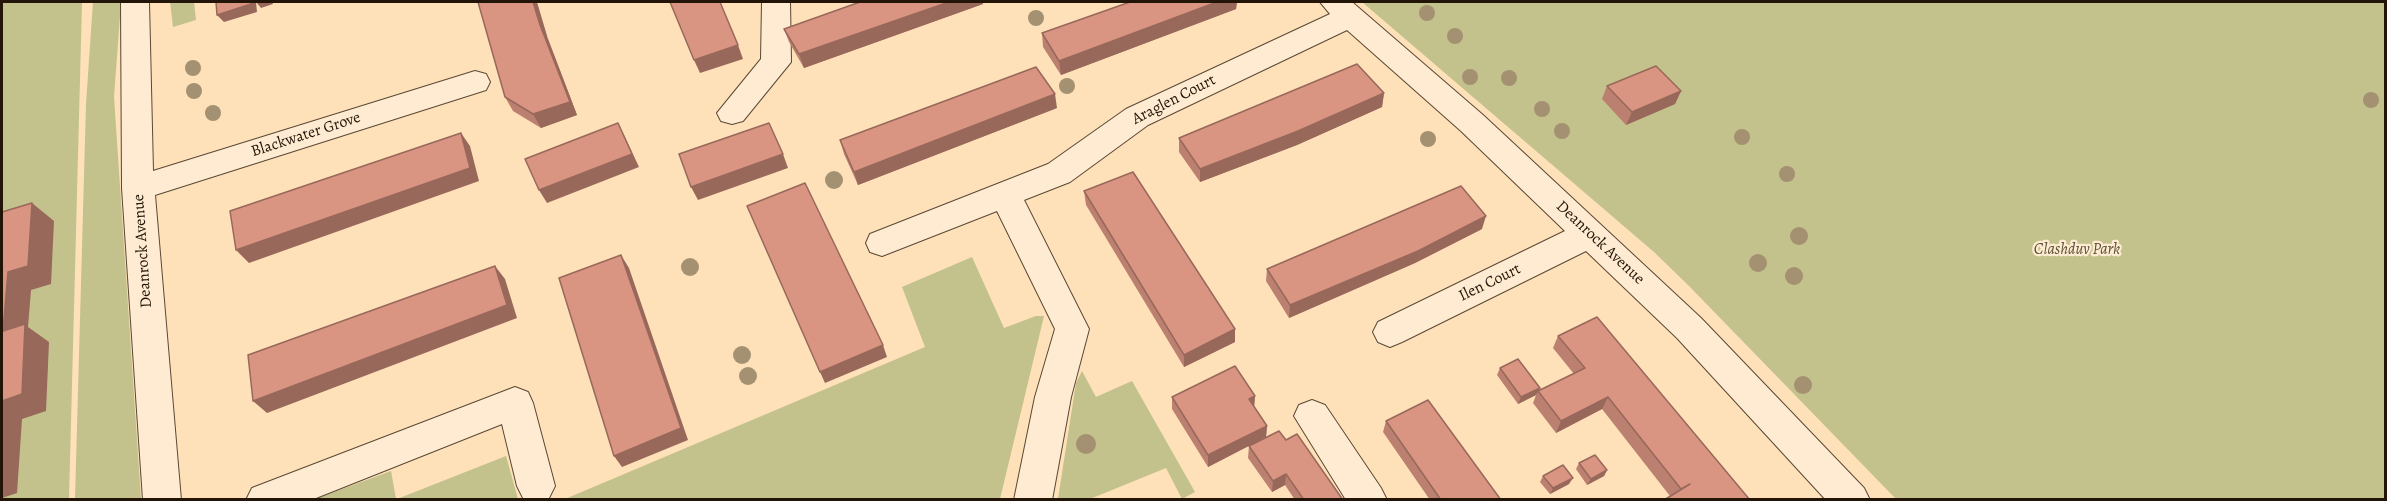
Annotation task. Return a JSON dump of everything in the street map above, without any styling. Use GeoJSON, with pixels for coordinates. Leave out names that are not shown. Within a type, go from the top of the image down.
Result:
{"type":"FeatureCollection","features":[{"type":"Feature","properties":{"kind":"street","name":"Deanrock Avenue"},"geometry":{"type":"LineString","coordinates":[[135,2],[138,188],[162,500]]}},
{"type":"Feature","properties":{"kind":"street"},"geometry":{"type":"LineString","coordinates":[[732,113],[776,62],[776,2]]}},
{"type":"Feature","properties":{"kind":"street","name":"Deanrock Avenue"},"geometry":{"type":"LineString","coordinates":[[1343,9],[1472,123],[1689,328],[1851,500]]}},
{"type":"Feature","properties":{"kind":"street","name":"Araglen Court"},"geometry":{"type":"LineString","coordinates":[[882,243],[1059,173],[1137,117],[1343,9]]}},
{"type":"Feature","properties":{"kind":"street","name":"Blackwater Grove"},"geometry":{"type":"LineString","coordinates":[[138,188],[475,82]]}},
{"type":"Feature","properties":{"kind":"street"},"geometry":{"type":"LineString","coordinates":[[1005,195],[1072,328],[1053,397],[1033,500]]}},
{"type":"Feature","properties":{"kind":"street","name":"Ilen Court"},"geometry":{"type":"LineString","coordinates":[[1390,332],[1590,234]]}},
{"type":"Feature","properties":{"kind":"street"},"geometry":{"type":"LineString","coordinates":[[265,500],[515,403],[536,486]]}},
{"type":"Feature","properties":{"kind":"street"},"geometry":{"type":"LineString","coordinates":[[1312,416],[1368,500]]}},
{"type":"Feature","properties":{"kind":"green space"},"geometry":{"type":"Polygon","coordinates":[[[2,2],[82,2],[69,499],[2,499],[2,2]]]}},
{"type":"Feature","properties":{"kind":"green space"},"geometry":{"type":"Polygon","coordinates":[[[93,2],[121,2],[114,97],[141,499],[75,499],[86,104],[93,2]]]}},
{"type":"Feature","properties":{"kind":"green space"},"geometry":{"type":"Polygon","coordinates":[[[170,2],[194,2],[196,20],[173,27],[170,2]]]}},
{"type":"Feature","properties":{"kind":"green space","name":"Clashduv Park"},"geometry":{"type":"Polygon","coordinates":[[[1362,2],[2385,2],[2385,499],[1896,499],[1654,252],[1362,2]]]}},
{"type":"Feature","properties":{"kind":"green space"},"geometry":{"type":"Polygon","coordinates":[[[972,257],[1004,328],[1036,316],[1044,316],[1000,499],[565,499],[925,347],[902,287],[972,257]]]}},
{"type":"Feature","properties":{"kind":"green space"},"geometry":{"type":"Polygon","coordinates":[[[1082,371],[1096,397],[1132,381],[1195,492],[1182,499],[1166,468],[1090,499],[1058,499],[1076,383],[1082,371]]]}},
{"type":"Feature","properties":{"kind":"green space"},"geometry":{"type":"Polygon","coordinates":[[[506,456],[518,499],[397,499],[506,456]]]}},
{"type":"Feature","properties":{"kind":"green space"},"geometry":{"type":"Polygon","coordinates":[[[391,471],[396,499],[315,499],[391,471]]]}},
{"type":"Feature","properties":{"kind":"building"},"geometry":{"type":"Polygon","coordinates":[[[216,2],[251,2],[251,4],[217,15],[216,2]]]}},
{"type":"Feature","properties":{"kind":"building"},"geometry":{"type":"Polygon","coordinates":[[[478,2],[533,2],[570,102],[533,114],[505,97],[478,2]]]}},
{"type":"Feature","properties":{"kind":"building"},"geometry":{"type":"Polygon","coordinates":[[[670,2],[720,2],[738,45],[694,60],[670,2]]]}},
{"type":"Feature","properties":{"kind":"building"},"geometry":{"type":"Polygon","coordinates":[[[860,2],[949,2],[799,54],[784,29],[860,2]]]}},
{"type":"Feature","properties":{"kind":"building"},"geometry":{"type":"Polygon","coordinates":[[[1130,2],[1217,2],[1059,61],[1042,33],[1130,2]]]}},
{"type":"Feature","properties":{"kind":"building"},"geometry":{"type":"Polygon","coordinates":[[[1357,64],[1384,93],[1298,131],[1200,169],[1179,138],[1357,64]]]}},
{"type":"Feature","properties":{"kind":"building"},"geometry":{"type":"Polygon","coordinates":[[[1656,66],[1681,91],[1632,112],[1607,86],[1656,66]]]}},
{"type":"Feature","properties":{"kind":"building"},"geometry":{"type":"Polygon","coordinates":[[[1036,67],[1055,94],[854,172],[840,140],[1036,67]]]}},
{"type":"Feature","properties":{"kind":"building"},"geometry":{"type":"Polygon","coordinates":[[[618,123],[632,154],[539,190],[525,159],[618,123]]]}},
{"type":"Feature","properties":{"kind":"building"},"geometry":{"type":"Polygon","coordinates":[[[769,123],[783,154],[691,187],[679,154],[769,123]]]}},
{"type":"Feature","properties":{"kind":"building"},"geometry":{"type":"Polygon","coordinates":[[[461,133],[470,168],[236,250],[230,211],[461,133]]]}},
{"type":"Feature","properties":{"kind":"building"},"geometry":{"type":"Polygon","coordinates":[[[1133,172],[1235,329],[1184,355],[1084,191],[1133,172]]]}},
{"type":"Feature","properties":{"kind":"building"},"geometry":{"type":"Polygon","coordinates":[[[805,183],[883,345],[820,372],[747,206],[805,183]]]}},
{"type":"Feature","properties":{"kind":"building"},"geometry":{"type":"Polygon","coordinates":[[[1461,186],[1486,216],[1418,251],[1290,305],[1267,269],[1461,186]]]}},
{"type":"Feature","properties":{"kind":"building"},"geometry":{"type":"Polygon","coordinates":[[[32,203],[28,266],[8,272],[3,331],[25,324],[22,394],[2,401],[2,212],[32,203]]]}},
{"type":"Feature","properties":{"kind":"building"},"geometry":{"type":"Polygon","coordinates":[[[621,255],[681,428],[614,456],[559,278],[621,255]]]}},
{"type":"Feature","properties":{"kind":"building"},"geometry":{"type":"Polygon","coordinates":[[[495,266],[507,305],[253,401],[248,355],[495,266]]]}},
{"type":"Feature","properties":{"kind":"building"},"geometry":{"type":"Polygon","coordinates":[[[1597,317],[1750,500],[1664,500],[1690,484],[1681,489],[1608,397],[1561,421],[1538,391],[1585,368],[1558,336],[1597,317]]]}},
{"type":"Feature","properties":{"kind":"building"},"geometry":{"type":"Polygon","coordinates":[[[1518,359],[1540,388],[1521,397],[1500,368],[1518,359]]]}},
{"type":"Feature","properties":{"kind":"building"},"geometry":{"type":"Polygon","coordinates":[[[1235,366],[1255,396],[1249,399],[1267,426],[1208,455],[1172,397],[1235,366]]]}},
{"type":"Feature","properties":{"kind":"building"},"geometry":{"type":"Polygon","coordinates":[[[1428,400],[1501,500],[1441,500],[1386,421],[1428,400]]]}},
{"type":"Feature","properties":{"kind":"building"},"geometry":{"type":"Polygon","coordinates":[[[1279,431],[1286,440],[1297,434],[1343,500],[1304,500],[1286,474],[1273,481],[1249,446],[1279,431]]]}},
{"type":"Feature","properties":{"kind":"building"},"geometry":{"type":"Polygon","coordinates":[[[1595,455],[1607,470],[1591,479],[1579,463],[1595,455]]]}},
{"type":"Feature","properties":{"kind":"building"},"geometry":{"type":"Polygon","coordinates":[[[1563,465],[1573,478],[1553,488],[1543,476],[1563,465]]]}}]}
